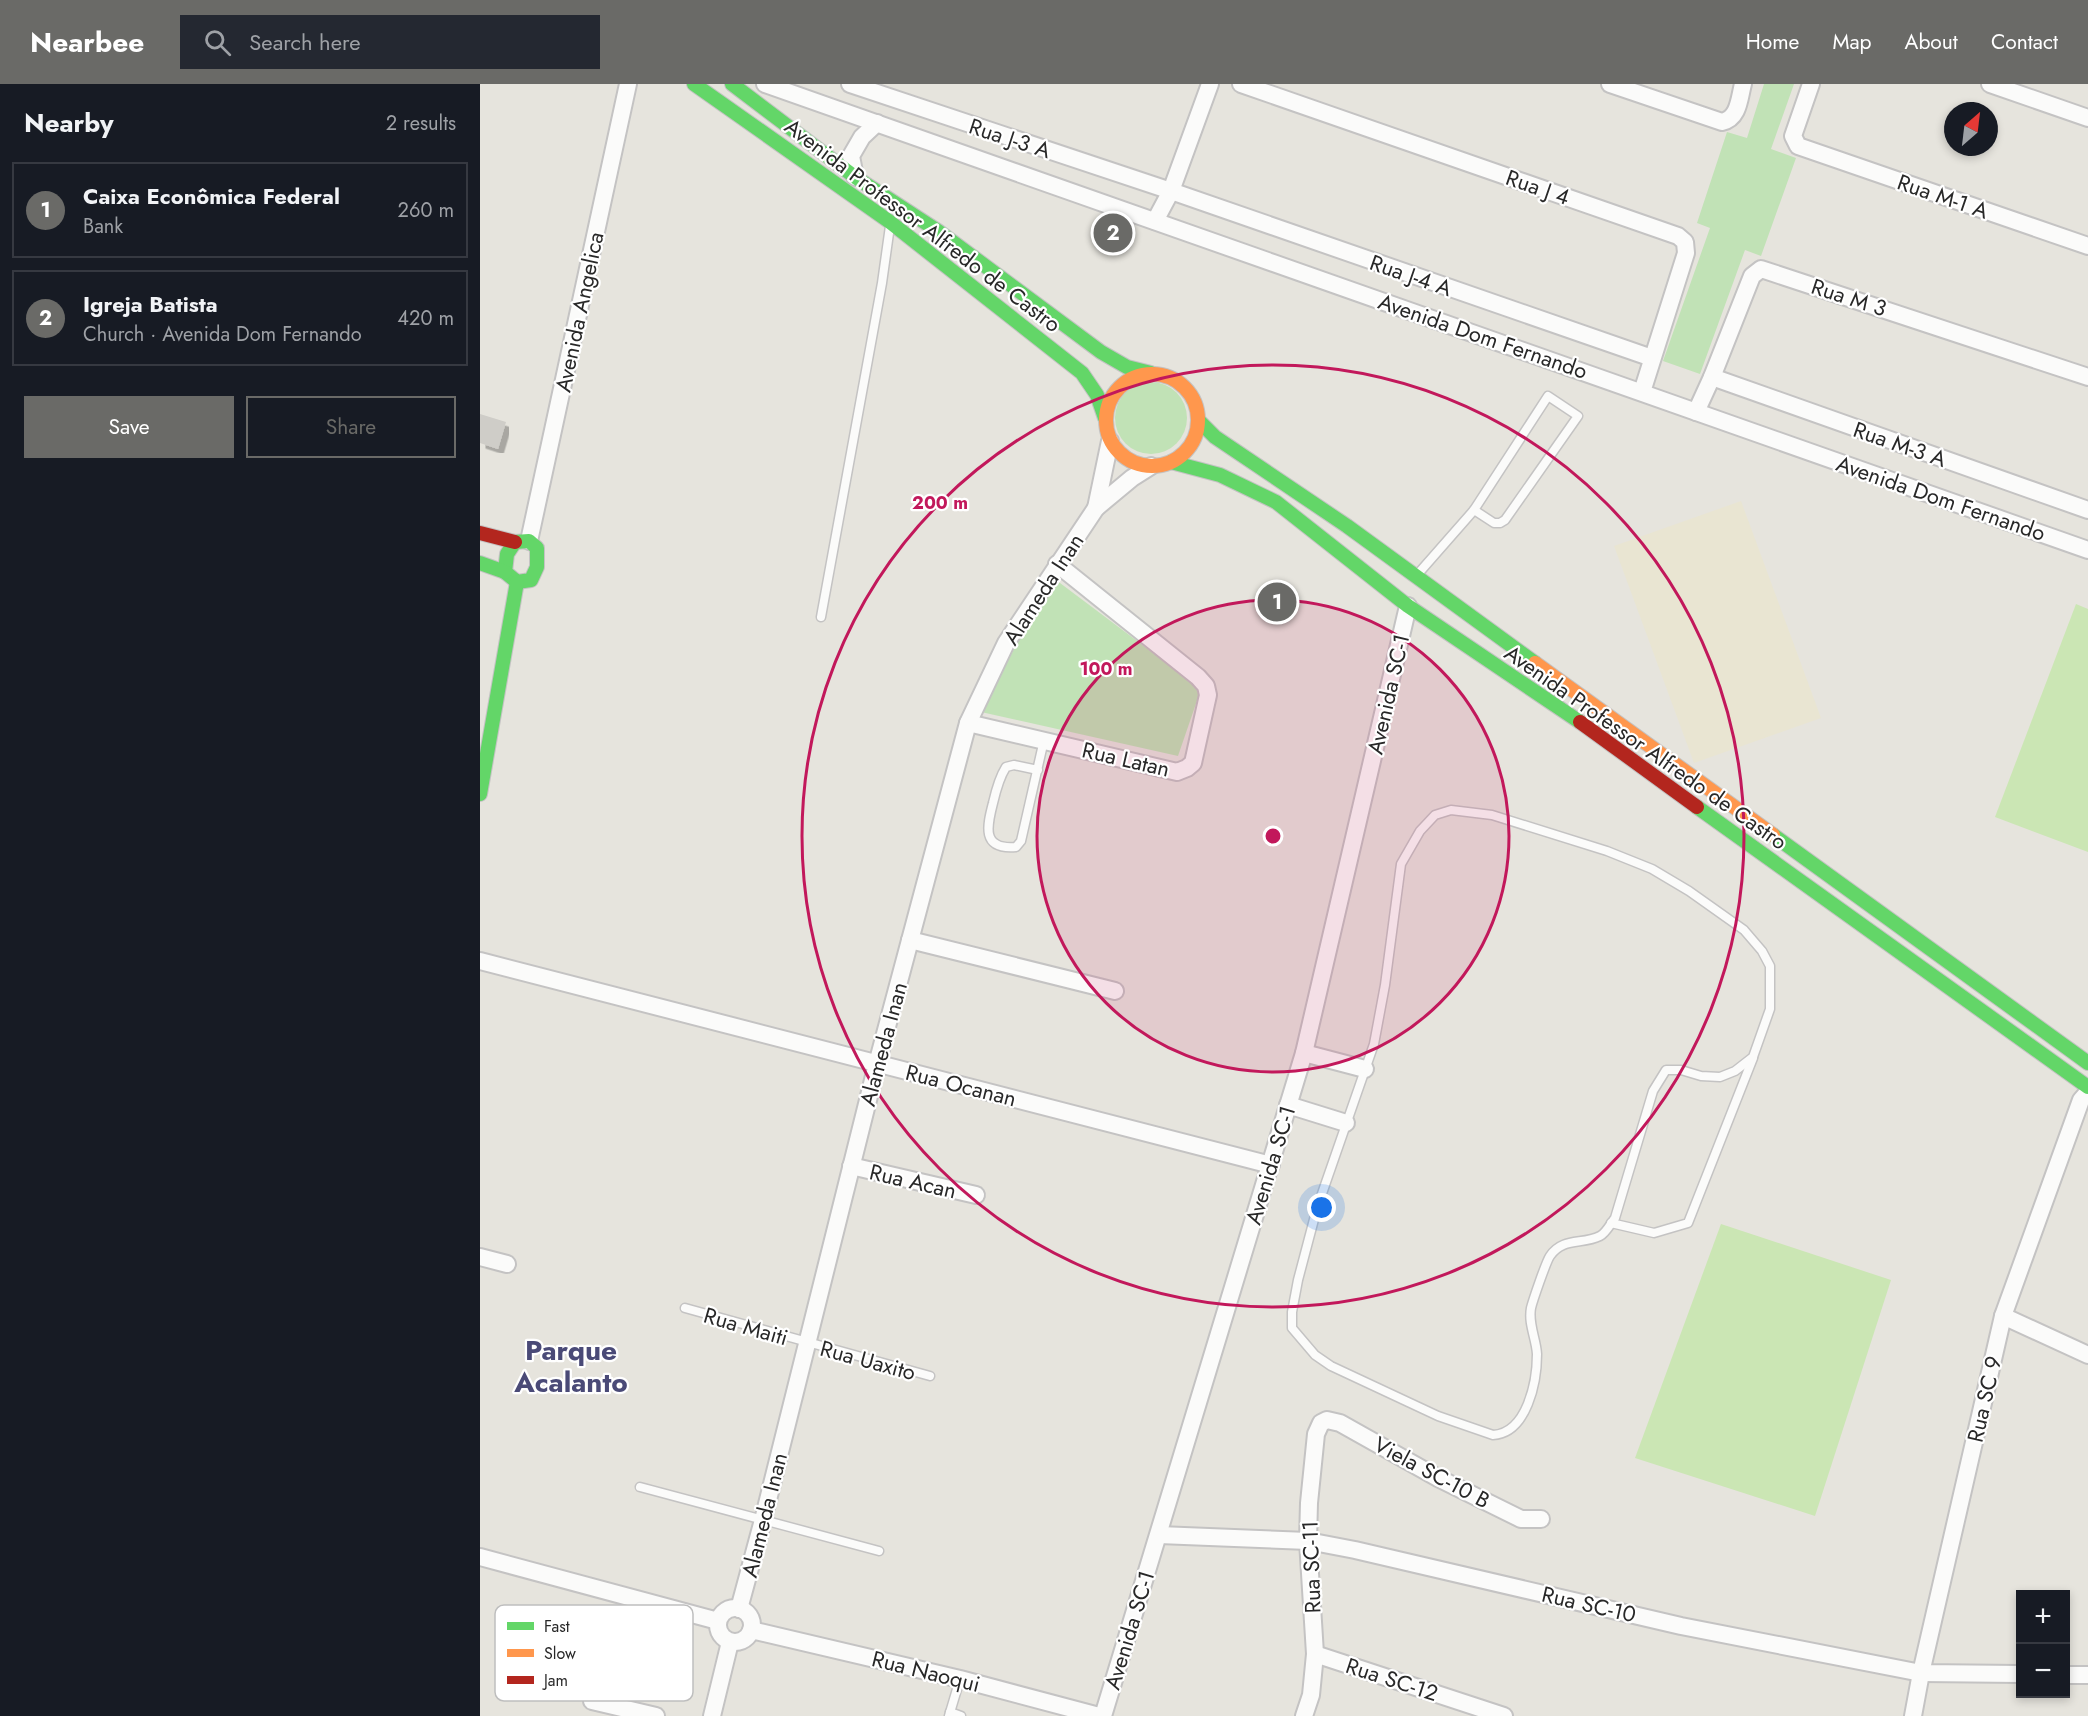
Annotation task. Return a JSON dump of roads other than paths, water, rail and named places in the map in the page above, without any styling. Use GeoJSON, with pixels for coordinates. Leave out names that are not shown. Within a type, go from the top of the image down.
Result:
{"type":"FeatureCollection","features":[{"type":"Feature","properties":{"kind":"main road","name":"Avenida Professor Alfredo de Castro"},"geometry":{"type":"LineString","coordinates":[[694,84],[890,222],[1082,373],[1097,395],[1105,418]]}},
{"type":"Feature","properties":{"kind":"main road","name":"Avenida Professor Alfredo de Castro"},"geometry":{"type":"LineString","coordinates":[[732,84],[855,177],[938,231],[1101,352],[1127,367],[1151,373]]}},
{"type":"Feature","properties":{"kind":"main road"},"geometry":{"type":"LineString","coordinates":[[1151,373],[1163,375],[1185,387],[1193,398],[1198,420],[1195,437],[1185,452],[1171,462],[1151,466],[1127,459],[1118,451],[1110,441],[1105,418],[1109,401],[1119,387],[1133,377],[1151,373]]}},
{"type":"Feature","properties":{"kind":"main road","name":"Avenida Professor Alfredo de Castro"},"geometry":{"type":"LineString","coordinates":[[1198,420],[1215,438],[1347,526],[2088,1063]]}},
{"type":"Feature","properties":{"kind":"main road","name":"Avenida Professor Alfredo de Castro"},"geometry":{"type":"LineString","coordinates":[[1171,462],[1220,475],[1276,502],[1408,606],[1572,716],[1797,880],[1976,1005],[2088,1087]]}},
{"type":"Feature","properties":{"kind":"main road"},"geometry":{"type":"LineString","coordinates":[[480,533],[522,541],[537,548],[537,567],[531,580],[517,582],[505,572],[480,563]]}},
{"type":"Feature","properties":{"kind":"main road"},"geometry":{"type":"LineString","coordinates":[[505,572],[507,554],[522,541]]}},
{"type":"Feature","properties":{"kind":"main road"},"geometry":{"type":"LineString","coordinates":[[480,794],[517,582]]}},
{"type":"Feature","properties":{"kind":"street","name":"Avenida Angelica"},"geometry":{"type":"LineString","coordinates":[[522,541],[628,84]]}},
{"type":"Feature","properties":{"kind":"street","name":"Avenida Dom Fernando"},"geometry":{"type":"LineString","coordinates":[[765,84],[2088,550]]}},
{"type":"Feature","properties":{"kind":"street","name":"Rua J-3 A"},"geometry":{"type":"LineString","coordinates":[[850,84],[1171,191]]}},
{"type":"Feature","properties":{"kind":"street"},"geometry":{"type":"LineString","coordinates":[[1155,221],[1171,191],[1210,84]]}},
{"type":"Feature","properties":{"kind":"street","name":"Rua J 4"},"geometry":{"type":"LineString","coordinates":[[1241,84],[1678,236],[1685,243],[1686,253],[1642,392]]}},
{"type":"Feature","properties":{"kind":"street"},"geometry":{"type":"LineString","coordinates":[[1610,84],[1722,122],[1735,114],[1743,84]]}},
{"type":"Feature","properties":{"kind":"street","name":"Rua M-1 A"},"geometry":{"type":"LineString","coordinates":[[1811,84],[1793,136],[1798,147],[2088,246]]}},
{"type":"Feature","properties":{"kind":"street"},"geometry":{"type":"LineString","coordinates":[[1990,84],[2088,118]]}},
{"type":"Feature","properties":{"kind":"street"},"geometry":{"type":"LineString","coordinates":[[855,177],[851,156],[862,136],[877,123]]}},
{"type":"Feature","properties":{"kind":"street","name":"Rua J-4 A"},"geometry":{"type":"LineString","coordinates":[[1171,191],[1652,358]]}},
{"type":"Feature","properties":{"kind":"street","name":"Rua M 3"},"geometry":{"type":"LineString","coordinates":[[1696,412],[1752,276],[1761,269],[2088,377]]}},
{"type":"Feature","properties":{"kind":"street","name":"Rua M-3 A"},"geometry":{"type":"LineString","coordinates":[[1712,377],[2088,510]]}},
{"type":"Feature","properties":{"kind":"street","name":"Alameda Inan"},"geometry":{"type":"LineString","coordinates":[[1096,508],[1110,441]]}},
{"type":"Feature","properties":{"kind":"street","name":"Alameda Inan"},"geometry":{"type":"LineString","coordinates":[[739,1609],[877,1064],[968,723],[1006,643],[1096,508],[1132,478],[1151,466]]}},
{"type":"Feature","properties":{"kind":"street","name":"Rua Latan"},"geometry":{"type":"LineString","coordinates":[[968,723],[1177,772],[1187,768],[1193,762],[1208,695],[1206,686],[1198,677],[1057,564]]}},
{"type":"Feature","properties":{"kind":"street","name":"Avenida SC-1"},"geometry":{"type":"LineString","coordinates":[[1101,1716],[1159,1535],[1204,1379],[1304,1053],[1408,606]]}},
{"type":"Feature","properties":{"kind":"street"},"geometry":{"type":"LineString","coordinates":[[910,940],[1115,991]]}},
{"type":"Feature","properties":{"kind":"street","name":"Rua Ocanan"},"geometry":{"type":"LineString","coordinates":[[480,951],[512,969]]}},
{"type":"Feature","properties":{"kind":"street","name":"Rua Ocanan"},"geometry":{"type":"LineString","coordinates":[[480,961],[1271,1165]]}},
{"type":"Feature","properties":{"kind":"street"},"geometry":{"type":"LineString","coordinates":[[1304,1053],[1365,1069]]}},
{"type":"Feature","properties":{"kind":"street","name":"Rua SC 9"},"geometry":{"type":"LineString","coordinates":[[1913,1716],[2003,1316],[2081,1100],[2088,1092]]}},
{"type":"Feature","properties":{"kind":"street"},"geometry":{"type":"LineString","coordinates":[[1288,1105],[1346,1123]]}},
{"type":"Feature","properties":{"kind":"street","name":"Rua Acan"},"geometry":{"type":"LineString","coordinates":[[851,1166],[976,1195]]}},
{"type":"Feature","properties":{"kind":"street"},"geometry":{"type":"LineString","coordinates":[[480,1257],[507,1264]]}},
{"type":"Feature","properties":{"kind":"street"},"geometry":{"type":"LineString","coordinates":[[2003,1316],[2088,1355]]}},
{"type":"Feature","properties":{"kind":"street","name":"Viela SC-10 B"},"geometry":{"type":"LineString","coordinates":[[1324,1420],[1340,1423],[1438,1478],[1521,1518],[1541,1519]]}},
{"type":"Feature","properties":{"kind":"street","name":"Rua SC-11"},"geometry":{"type":"LineString","coordinates":[[1304,1716],[1311,1695],[1315,1654],[1308,1541],[1309,1503],[1316,1434],[1324,1420]]}},
{"type":"Feature","properties":{"kind":"street","name":"Rua SC-10"},"geometry":{"type":"LineString","coordinates":[[1159,1535],[1308,1541],[1681,1626],[1921,1673],[2016,1674]]}},
{"type":"Feature","properties":{"kind":"street"},"geometry":{"type":"LineString","coordinates":[[480,1557],[658,1605]]}},
{"type":"Feature","properties":{"kind":"street"},"geometry":{"type":"LineString","coordinates":[[739,1609],[750,1617],[751,1630],[743,1640],[730,1642],[720,1634],[718,1621],[726,1610],[739,1609]]}},
{"type":"Feature","properties":{"kind":"street"},"geometry":{"type":"LineString","coordinates":[[693,1614],[718,1621]]}},
{"type":"Feature","properties":{"kind":"street","name":"Rua Naoqui"},"geometry":{"type":"LineString","coordinates":[[751,1630],[960,1679],[1101,1716]]}},
{"type":"Feature","properties":{"kind":"street"},"geometry":{"type":"LineString","coordinates":[[712,1716],[730,1642]]}},
{"type":"Feature","properties":{"kind":"street","name":"Rua SC-12"},"geometry":{"type":"LineString","coordinates":[[1315,1654],[1504,1716]]}},
{"type":"Feature","properties":{"kind":"street"},"geometry":{"type":"LineString","coordinates":[[2070,1675],[2088,1675]]}},
{"type":"Feature","properties":{"kind":"street"},"geometry":{"type":"LineString","coordinates":[[592,1701],[656,1716]]}},
{"type":"Feature","properties":{"kind":"lane"},"geometry":{"type":"LineString","coordinates":[[821,617],[882,283],[890,222]]}},
{"type":"Feature","properties":{"kind":"lane"},"geometry":{"type":"LineString","coordinates":[[1416,576],[1474,510],[1548,396],[1578,416],[1505,520],[1494,523],[1474,510]]}},
{"type":"Feature","properties":{"kind":"lane"},"geometry":{"type":"LineString","coordinates":[[1038,770],[1014,765],[1006,767],[1000,775],[986,828],[991,840],[1005,848],[1016,847],[1021,841],[1038,770],[1044,740]]}},
{"type":"Feature","properties":{"kind":"lane"},"geometry":{"type":"LineString","coordinates":[[1611,1223],[1654,1233],[1688,1222],[1753,1057],[1770,1009],[1770,966],[1762,951],[1744,930],[1689,891],[1652,869],[1607,851],[1492,815],[1451,810],[1435,815],[1420,831],[1401,864],[1385,986],[1374,1044],[1307,1242],[1292,1312],[1292,1328],[1315,1354],[1331,1366],[1438,1416],[1493,1435],[1501,1434],[1515,1425],[1527,1407],[1532,1390],[1537,1353],[1531,1328],[1531,1308],[1550,1257],[1562,1244],[1601,1236],[1611,1223],[1615,1218],[1653,1091],[1666,1071],[1681,1070],[1701,1076],[1720,1077],[1735,1071],[1753,1057]]}},
{"type":"Feature","properties":{"kind":"lane","name":"Rua Maiti"},"geometry":{"type":"LineString","coordinates":[[685,1308],[807,1343]]}},
{"type":"Feature","properties":{"kind":"lane","name":"Rua Uaxito"},"geometry":{"type":"LineString","coordinates":[[807,1343],[930,1376]]}},
{"type":"Feature","properties":{"kind":"lane"},"geometry":{"type":"LineString","coordinates":[[640,1487],[879,1551]]}},
{"type":"Feature","properties":{"kind":"lane"},"geometry":{"type":"LineString","coordinates":[[960,1679],[950,1714],[961,1716]]}},
{"type":"Feature","properties":{"kind":"place","name":"Igreja Batista"},"geometry":{"type":"Point","coordinates":[1113,233]}},
{"type":"Feature","properties":{"kind":"place","name":"Caixa Econômica Federal"},"geometry":{"type":"Point","coordinates":[1277,602]}},
{"type":"Feature","properties":{"kind":"district","name":"Parque Acalanto"},"geometry":{"type":"Point","coordinates":[571,1366]}}]}
